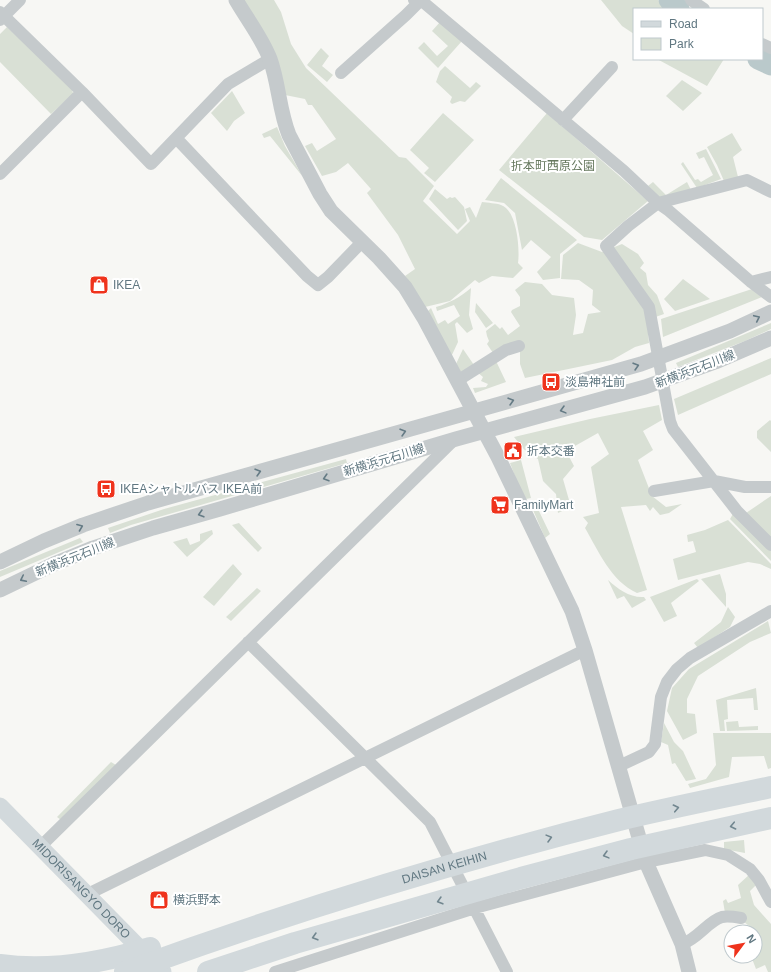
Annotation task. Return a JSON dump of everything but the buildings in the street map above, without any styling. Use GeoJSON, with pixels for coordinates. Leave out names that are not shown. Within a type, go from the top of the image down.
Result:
{"type":"FeatureCollection","features":[{"type":"Feature","properties":{"kind":"highway","name":"DAISAN KEIHIN"},"geometry":{"type":"LineString","coordinates":[[125,972],[196,946],[306,910],[512,848],[621,820],[771,787]]}},
{"type":"Feature","properties":{"kind":"highway"},"geometry":{"type":"LineString","coordinates":[[208,972],[295,943],[521,878],[631,848],[771,818]]}},
{"type":"Feature","properties":{"kind":"highway"},"geometry":{"type":"LineString","coordinates":[[0,965],[37,971],[87,966],[112,960],[303,901],[410,872],[512,848]]}},
{"type":"Feature","properties":{"kind":"main road","name":"MIDORISANGYO DORO"},"geometry":{"type":"LineString","coordinates":[[0,806],[86,896],[163,972]]}},
{"type":"Feature","properties":{"kind":"street"},"geometry":{"type":"LineString","coordinates":[[20,0],[1,16],[82,92],[151,164],[177,139],[228,84],[270,59]]}},
{"type":"Feature","properties":{"kind":"street"},"geometry":{"type":"LineString","coordinates":[[236,0],[270,59],[276,78],[285,124],[320,194],[332,211],[405,288],[424,318],[498,457],[572,611],[585,650],[646,862],[682,944],[689,972]]}},
{"type":"Feature","properties":{"kind":"street"},"geometry":{"type":"LineString","coordinates":[[691,0],[703,8]]}},
{"type":"Feature","properties":{"kind":"street"},"geometry":{"type":"LineString","coordinates":[[341,73],[418,1],[423,2],[624,171],[658,203],[751,282],[771,296]]}},
{"type":"Feature","properties":{"kind":"street"},"geometry":{"type":"LineString","coordinates":[[563,120],[612,67]]}},
{"type":"Feature","properties":{"kind":"street"},"geometry":{"type":"LineString","coordinates":[[0,174],[82,92]]}},
{"type":"Feature","properties":{"kind":"street"},"geometry":{"type":"LineString","coordinates":[[177,139],[307,276],[318,285],[328,277],[362,242]]}},
{"type":"Feature","properties":{"kind":"street"},"geometry":{"type":"LineString","coordinates":[[771,192],[747,180],[658,203],[628,226],[606,246],[649,307],[670,421],[673,428],[737,511],[771,545]]}},
{"type":"Feature","properties":{"kind":"street"},"geometry":{"type":"LineString","coordinates":[[751,282],[771,277]]}},
{"type":"Feature","properties":{"kind":"street","name":"新横浜元石川線"},"geometry":{"type":"LineString","coordinates":[[0,562],[82,525],[148,503],[642,364],[730,331],[771,312]]}},
{"type":"Feature","properties":{"kind":"street","name":"新横浜元石川線"},"geometry":{"type":"LineString","coordinates":[[0,590],[54,564],[93,548],[146,530],[456,439],[645,387],[715,362],[771,338]]}},
{"type":"Feature","properties":{"kind":"street"},"geometry":{"type":"LineString","coordinates":[[457,381],[506,350],[518,346]]}},
{"type":"Feature","properties":{"kind":"street"},"geometry":{"type":"LineString","coordinates":[[40,847],[456,439]]}},
{"type":"Feature","properties":{"kind":"street"},"geometry":{"type":"LineString","coordinates":[[654,491],[714,481],[745,487],[762,488],[771,486]]}},
{"type":"Feature","properties":{"kind":"street"},"geometry":{"type":"LineString","coordinates":[[618,766],[649,752],[655,744],[661,698],[667,682],[677,669],[690,658],[771,611]]}},
{"type":"Feature","properties":{"kind":"street"},"geometry":{"type":"LineString","coordinates":[[248,642],[430,822],[507,972]]}},
{"type":"Feature","properties":{"kind":"street"},"geometry":{"type":"LineString","coordinates":[[86,896],[585,650]]}},
{"type":"Feature","properties":{"kind":"street"},"geometry":{"type":"LineString","coordinates":[[275,972],[475,908],[646,862],[705,850],[728,855],[750,869],[771,902]]}},
{"type":"Feature","properties":{"kind":"street"},"geometry":{"type":"LineString","coordinates":[[682,944],[690,942],[715,920],[722,917],[741,918]]}},
{"type":"Feature","properties":{"kind":"green space"},"geometry":{"type":"Polygon","coordinates":[[[243,0],[274,0],[281,12],[291,44],[306,68],[399,157],[406,158],[434,186],[423,201],[457,234],[470,221],[465,209],[470,207],[476,218],[482,202],[499,204],[506,208],[511,214],[514,222],[518,240],[518,263],[523,268],[513,278],[492,276],[479,283],[475,280],[450,301],[425,307],[405,276],[415,269],[398,235],[367,193],[371,189],[348,163],[336,172],[322,176],[305,146],[312,143],[317,151],[336,139],[312,105],[308,105],[305,99],[285,95],[243,0]]]}},
{"type":"Feature","properties":{"kind":"green space"},"geometry":{"type":"Polygon","coordinates":[[[601,0],[658,0],[664,8],[633,8],[633,33],[622,26],[601,0]]]}},
{"type":"Feature","properties":{"kind":"green space"},"geometry":{"type":"Polygon","coordinates":[[[440,22],[462,41],[438,68],[418,48],[424,42],[437,56],[448,46],[432,31],[440,22]]]}},
{"type":"Feature","properties":{"kind":"green space"},"geometry":{"type":"Polygon","coordinates":[[[7,27],[72,88],[73,94],[51,114],[0,62],[0,34],[7,27]]]}},
{"type":"Feature","properties":{"kind":"green space"},"geometry":{"type":"Polygon","coordinates":[[[321,48],[329,56],[322,66],[333,75],[327,82],[307,65],[321,48]]]}},
{"type":"Feature","properties":{"kind":"green space"},"geometry":{"type":"Polygon","coordinates":[[[659,60],[723,60],[707,86],[659,60]]]}},
{"type":"Feature","properties":{"kind":"green space"},"geometry":{"type":"Polygon","coordinates":[[[445,66],[470,88],[476,82],[481,86],[465,102],[460,101],[452,104],[450,102],[452,97],[436,82],[440,71],[445,66]]]}},
{"type":"Feature","properties":{"kind":"green space"},"geometry":{"type":"Polygon","coordinates":[[[682,80],[702,93],[683,111],[666,96],[682,80]]]}},
{"type":"Feature","properties":{"kind":"green space"},"geometry":{"type":"Polygon","coordinates":[[[232,91],[245,113],[234,121],[227,131],[211,113],[232,91]]]}},
{"type":"Feature","properties":{"kind":"green space"},"geometry":{"type":"Polygon","coordinates":[[[443,113],[474,140],[435,182],[424,173],[429,168],[410,150],[443,113]]]}},
{"type":"Feature","properties":{"kind":"green space","name":"折本町西原公園"},"geometry":{"type":"Polygon","coordinates":[[[547,113],[648,201],[602,240],[584,237],[499,170],[547,113]]]}},
{"type":"Feature","properties":{"kind":"green space"},"geometry":{"type":"Polygon","coordinates":[[[277,127],[285,146],[303,177],[270,136],[264,138],[262,134],[277,127]]]}},
{"type":"Feature","properties":{"kind":"green space"},"geometry":{"type":"Polygon","coordinates":[[[732,133],[742,150],[733,157],[738,177],[724,181],[707,147],[732,133]]]}},
{"type":"Feature","properties":{"kind":"green space"},"geometry":{"type":"Polygon","coordinates":[[[706,149],[721,179],[697,188],[681,164],[683,162],[695,180],[698,179],[701,182],[713,175],[704,157],[699,159],[696,153],[706,149]]]}},
{"type":"Feature","properties":{"kind":"green space"},"geometry":{"type":"Polygon","coordinates":[[[501,178],[577,240],[560,254],[560,278],[543,280],[537,272],[551,257],[531,240],[522,250],[515,213],[504,203],[485,200],[501,178]]]}},
{"type":"Feature","properties":{"kind":"green space"},"geometry":{"type":"Polygon","coordinates":[[[653,182],[666,195],[687,182],[691,190],[661,199],[648,186],[653,182]]]}},
{"type":"Feature","properties":{"kind":"green space"},"geometry":{"type":"Polygon","coordinates":[[[435,189],[447,199],[450,197],[455,197],[464,207],[467,221],[458,230],[429,199],[435,189]]]}},
{"type":"Feature","properties":{"kind":"green space"},"geometry":{"type":"Polygon","coordinates":[[[578,243],[602,252],[622,244],[638,254],[644,263],[640,268],[646,273],[648,285],[657,295],[664,314],[647,320],[649,343],[635,347],[612,360],[525,378],[520,364],[520,342],[493,353],[487,344],[489,341],[486,331],[495,324],[500,329],[502,327],[508,335],[520,326],[511,312],[520,306],[520,297],[515,290],[525,282],[542,284],[552,295],[574,298],[576,315],[573,335],[583,333],[588,314],[601,312],[592,305],[593,290],[579,280],[561,279],[563,255],[578,243]]]}},
{"type":"Feature","properties":{"kind":"green space"},"geometry":{"type":"Polygon","coordinates":[[[683,279],[710,299],[675,311],[664,299],[683,279]]]}},
{"type":"Feature","properties":{"kind":"green space"},"geometry":{"type":"Polygon","coordinates":[[[471,288],[469,315],[473,329],[467,333],[457,322],[455,324],[458,342],[451,357],[427,312],[431,308],[438,324],[445,320],[448,324],[460,316],[454,305],[437,311],[436,307],[446,304],[471,288]]]}},
{"type":"Feature","properties":{"kind":"green space"},"geometry":{"type":"Polygon","coordinates":[[[752,289],[762,297],[663,337],[661,319],[752,289]]]}},
{"type":"Feature","properties":{"kind":"green space"},"geometry":{"type":"Polygon","coordinates":[[[476,303],[493,323],[486,328],[475,312],[476,303]]]}},
{"type":"Feature","properties":{"kind":"green space"},"geometry":{"type":"Polygon","coordinates":[[[771,323],[771,329],[745,341],[678,367],[676,363],[771,323]]]}},
{"type":"Feature","properties":{"kind":"green space"},"geometry":{"type":"Polygon","coordinates":[[[463,349],[474,365],[462,374],[456,364],[463,349]]]}},
{"type":"Feature","properties":{"kind":"green space"},"geometry":{"type":"Polygon","coordinates":[[[771,358],[771,374],[678,415],[674,399],[771,358]]]}},
{"type":"Feature","properties":{"kind":"green space"},"geometry":{"type":"Polygon","coordinates":[[[496,361],[506,382],[475,393],[473,388],[486,387],[488,384],[481,381],[483,377],[477,372],[496,361]]]}},
{"type":"Feature","properties":{"kind":"green space"},"geometry":{"type":"Polygon","coordinates":[[[659,405],[662,420],[643,431],[653,450],[638,460],[652,496],[666,507],[682,504],[669,513],[660,515],[653,507],[650,511],[646,505],[621,507],[647,590],[637,593],[620,581],[606,565],[585,528],[588,523],[583,517],[599,513],[591,467],[609,454],[598,433],[566,451],[574,466],[563,479],[571,507],[558,513],[556,494],[543,481],[538,459],[527,453],[514,437],[659,405]]]}},
{"type":"Feature","properties":{"kind":"green space"},"geometry":{"type":"Polygon","coordinates":[[[770,420],[771,452],[757,438],[757,431],[770,420]]]}},
{"type":"Feature","properties":{"kind":"green space"},"geometry":{"type":"Polygon","coordinates":[[[346,459],[347,463],[131,525],[110,533],[108,528],[164,509],[346,459]]]}},
{"type":"Feature","properties":{"kind":"green space"},"geometry":{"type":"Polygon","coordinates":[[[521,460],[531,498],[526,499],[519,487],[510,463],[521,460]]]}},
{"type":"Feature","properties":{"kind":"green space"},"geometry":{"type":"Polygon","coordinates":[[[771,496],[771,538],[746,513],[771,496]]]}},
{"type":"Feature","properties":{"kind":"green space"},"geometry":{"type":"Polygon","coordinates":[[[538,509],[550,534],[545,538],[533,510],[538,509]]]}},
{"type":"Feature","properties":{"kind":"green space"},"geometry":{"type":"Polygon","coordinates":[[[734,512],[771,548],[771,561],[730,519],[734,512]]]}},
{"type":"Feature","properties":{"kind":"green space"},"geometry":{"type":"Polygon","coordinates":[[[728,520],[771,564],[771,569],[760,564],[748,562],[678,580],[673,559],[696,552],[693,541],[688,542],[687,535],[705,530],[728,520]]]}},
{"type":"Feature","properties":{"kind":"green space"},"geometry":{"type":"Polygon","coordinates":[[[239,523],[262,548],[258,552],[232,525],[239,523]]]}},
{"type":"Feature","properties":{"kind":"green space"},"geometry":{"type":"Polygon","coordinates":[[[212,530],[213,534],[187,557],[173,542],[187,538],[190,545],[200,541],[200,534],[212,530]]]}},
{"type":"Feature","properties":{"kind":"green space"},"geometry":{"type":"Polygon","coordinates":[[[80,538],[83,542],[0,577],[0,571],[80,538]]]}},
{"type":"Feature","properties":{"kind":"green space"},"geometry":{"type":"Polygon","coordinates":[[[233,564],[242,574],[214,606],[203,597],[233,564]]]}},
{"type":"Feature","properties":{"kind":"green space"},"geometry":{"type":"Polygon","coordinates":[[[720,574],[726,594],[726,607],[701,579],[720,574]]]}},
{"type":"Feature","properties":{"kind":"green space"},"geometry":{"type":"Polygon","coordinates":[[[697,579],[699,581],[671,603],[677,616],[664,622],[650,597],[697,579]]]}},
{"type":"Feature","properties":{"kind":"green space"},"geometry":{"type":"Polygon","coordinates":[[[608,580],[624,592],[634,596],[644,597],[646,600],[632,608],[624,596],[617,599],[608,580]]]}},
{"type":"Feature","properties":{"kind":"green space"},"geometry":{"type":"Polygon","coordinates":[[[257,588],[261,591],[231,621],[226,617],[257,588]]]}},
{"type":"Feature","properties":{"kind":"green space"},"geometry":{"type":"Polygon","coordinates":[[[728,607],[735,617],[730,627],[698,648],[694,643],[721,622],[728,607]]]}},
{"type":"Feature","properties":{"kind":"green space"},"geometry":{"type":"Polygon","coordinates":[[[768,621],[771,633],[750,642],[698,676],[687,699],[687,713],[695,714],[697,733],[683,740],[667,711],[672,688],[689,669],[768,621]]]}},
{"type":"Feature","properties":{"kind":"green space"},"geometry":{"type":"Polygon","coordinates":[[[756,688],[758,710],[754,710],[753,698],[727,700],[728,719],[724,720],[725,731],[720,731],[716,700],[756,688]]]}},
{"type":"Feature","properties":{"kind":"green space"},"geometry":{"type":"Polygon","coordinates":[[[738,721],[739,727],[758,726],[758,730],[727,731],[726,722],[738,721]]]}},
{"type":"Feature","properties":{"kind":"green space"},"geometry":{"type":"Polygon","coordinates":[[[664,723],[674,742],[683,751],[696,779],[686,781],[675,763],[672,764],[668,745],[661,742],[664,723]]]}},
{"type":"Feature","properties":{"kind":"green space"},"geometry":{"type":"Polygon","coordinates":[[[713,733],[771,733],[771,768],[768,769],[764,756],[732,757],[729,777],[690,788],[688,784],[706,779],[716,765],[713,733]]]}},
{"type":"Feature","properties":{"kind":"green space"},"geometry":{"type":"Polygon","coordinates":[[[111,762],[116,765],[61,820],[57,817],[111,762]]]}},
{"type":"Feature","properties":{"kind":"green space"},"geometry":{"type":"Polygon","coordinates":[[[744,840],[745,853],[724,849],[724,842],[744,840]]]}},
{"type":"Feature","properties":{"kind":"green space"},"geometry":{"type":"Polygon","coordinates":[[[750,874],[757,884],[750,891],[754,905],[771,924],[771,972],[768,972],[765,965],[756,969],[754,964],[763,964],[763,924],[747,924],[725,913],[723,901],[726,899],[728,903],[741,898],[738,885],[750,874]]]}},
{"type":"Feature","properties":{"kind":"waterway"},"geometry":{"type":"LineString","coordinates":[[669,0],[678,8]]}},
{"type":"Feature","properties":{"kind":"waterway"},"geometry":{"type":"LineString","coordinates":[[760,60],[771,65]]}},
{"type":"Feature","properties":{"kind":"place","name":"IKEA"},"geometry":{"type":"Point","coordinates":[99,285]}},
{"type":"Feature","properties":{"kind":"place","name":"淡島神社前"},"geometry":{"type":"Point","coordinates":[551,382]}},
{"type":"Feature","properties":{"kind":"place","name":"折本交番"},"geometry":{"type":"Point","coordinates":[513,451]}},
{"type":"Feature","properties":{"kind":"place","name":"IKEAシャトルバス IKEA前"},"geometry":{"type":"Point","coordinates":[106,489]}},
{"type":"Feature","properties":{"kind":"place","name":"FamilyMart"},"geometry":{"type":"Point","coordinates":[500,505]}},
{"type":"Feature","properties":{"kind":"place","name":"横浜野本"},"geometry":{"type":"Point","coordinates":[159,900]}}]}
